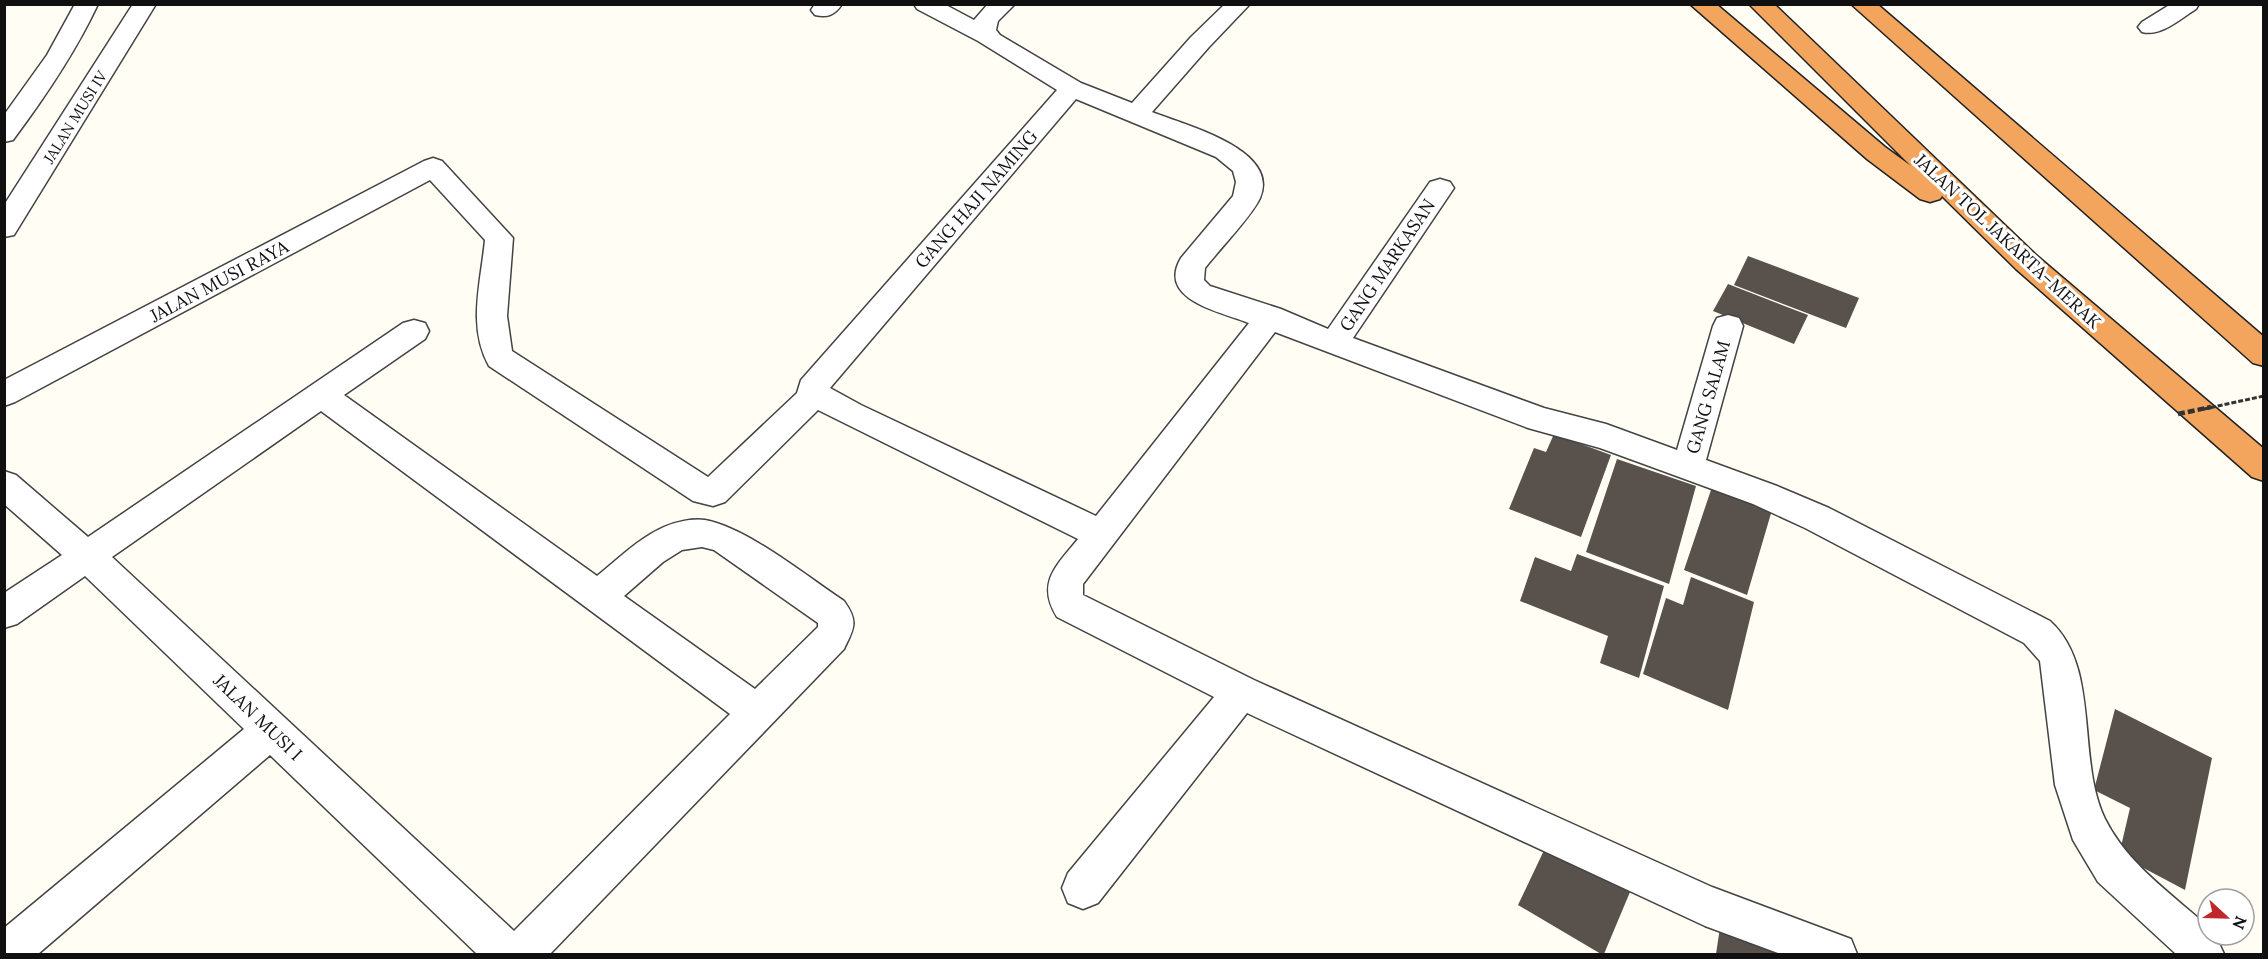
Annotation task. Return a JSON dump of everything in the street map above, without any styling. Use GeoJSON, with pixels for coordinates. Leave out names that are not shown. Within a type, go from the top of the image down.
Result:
{"type":"FeatureCollection","features":[{"type":"Feature","properties":{"kind":"highway"},"geometry":{"type":"LineString","coordinates":[[1701,4],[1876,153],[2026,262]]}},
{"type":"Feature","properties":{"kind":"highway","name":"JALAN TOL JAKARTA–MERAK"},"geometry":{"type":"LineString","coordinates":[[1760,4],[2026,262],[2264,468]]}},
{"type":"Feature","properties":{"kind":"highway"},"geometry":{"type":"LineString","coordinates":[[1862,4],[2264,355]]}},
{"type":"Feature","properties":{"kind":"street"},"geometry":{"type":"LineString","coordinates":[[4,134],[36,92],[78,24],[87,4]]}},
{"type":"Feature","properties":{"kind":"street","name":"JALAN MUSI IV"},"geometry":{"type":"LineString","coordinates":[[4,228],[145,4]]}},
{"type":"Feature","properties":{"kind":"street"},"geometry":{"type":"LineString","coordinates":[[926,4],[985,35],[1072,88],[1225,151],[1240,161],[1248,173],[1250,185],[1246,198],[1191,265],[1188,276],[1191,285],[1200,293],[1270,317],[1539,419],[1606,437],[1765,495],[1817,518],[2037,632],[2050,644],[2058,659],[2075,785],[2087,826],[2112,868],[2190,939],[2203,954]]}},
{"type":"Feature","properties":{"kind":"street"},"geometry":{"type":"LineString","coordinates":[[985,35],[983,27],[985,20],[1004,4]]}},
{"type":"Feature","properties":{"kind":"street"},"geometry":{"type":"LineString","coordinates":[[1136,114],[1200,42],[1239,4]]}},
{"type":"Feature","properties":{"kind":"street"},"geometry":{"type":"LineString","coordinates":[[2150,27],[2188,4]]}},
{"type":"Feature","properties":{"kind":"street","name":"GANG HAJI NAMING"},"geometry":{"type":"LineString","coordinates":[[433,167],[500,238],[492,308],[494,348],[500,358],[705,492],[713,493],[815,394],[812,388],[818,380],[1072,88]]}},
{"type":"Feature","properties":{"kind":"street","name":"JALAN MUSI RAYA"},"geometry":{"type":"LineString","coordinates":[[4,394],[433,167]]}},
{"type":"Feature","properties":{"kind":"street","name":"GANG MARKASAN"},"geometry":{"type":"LineString","coordinates":[[1335,342],[1440,188]]}},
{"type":"Feature","properties":{"kind":"street"},"geometry":{"type":"LineString","coordinates":[[1270,317],[1068,577],[1063,588],[1070,606],[1240,692],[1705,905],[1836,954]]}},
{"type":"Feature","properties":{"kind":"street","name":"GANG SALAM"},"geometry":{"type":"LineString","coordinates":[[1688,468],[1728,326]]}},
{"type":"Feature","properties":{"kind":"street"},"geometry":{"type":"LineString","coordinates":[[4,613],[414,331]]}},
{"type":"Feature","properties":{"kind":"street"},"geometry":{"type":"LineString","coordinates":[[815,394],[850,414],[1101,534]]}},
{"type":"Feature","properties":{"kind":"street"},"geometry":{"type":"LineString","coordinates":[[321,395],[756,712]]}},
{"type":"Feature","properties":{"kind":"street","name":"JALAN MUSI I"},"geometry":{"type":"LineString","coordinates":[[4,484],[87,555],[507,954]]}},
{"type":"Feature","properties":{"kind":"street"},"geometry":{"type":"LineString","coordinates":[[521,954],[831,638],[836,628],[836,619],[831,612],[724,538],[702,533],[675,537],[651,552],[599,596]]}},
{"type":"Feature","properties":{"kind":"street"},"geometry":{"type":"LineString","coordinates":[[1083,888],[1240,692]]}},
{"type":"Feature","properties":{"kind":"street"},"geometry":{"type":"LineString","coordinates":[[6,954],[271,730]]}},
{"type":"Feature","properties":{"kind":"path"},"geometry":{"type":"LineString","coordinates":[[2178,414],[2264,396]]}},
{"type":"Feature","properties":{"kind":"building"},"geometry":{"type":"Polygon","coordinates":[[[1748,256],[1859,298],[1846,328],[1734,285],[1748,256]]]}},
{"type":"Feature","properties":{"kind":"building"},"geometry":{"type":"Polygon","coordinates":[[[1728,284],[1808,315],[1794,344],[1713,311],[1728,284]]]}},
{"type":"Feature","properties":{"kind":"building"},"geometry":{"type":"Polygon","coordinates":[[[1554,434],[1611,455],[1581,537],[1509,509],[1534,448],[1546,452],[1554,434]]]}},
{"type":"Feature","properties":{"kind":"building"},"geometry":{"type":"Polygon","coordinates":[[[1617,459],[1696,486],[1669,584],[1586,552],[1617,459]]]}},
{"type":"Feature","properties":{"kind":"building"},"geometry":{"type":"Polygon","coordinates":[[[1712,487],[1772,510],[1747,595],[1684,570],[1712,487]]]}},
{"type":"Feature","properties":{"kind":"building"},"geometry":{"type":"Polygon","coordinates":[[[1577,554],[1664,586],[1639,678],[1600,663],[1608,636],[1520,601],[1535,557],[1571,571],[1577,554]]]}},
{"type":"Feature","properties":{"kind":"building"},"geometry":{"type":"Polygon","coordinates":[[[1691,577],[1754,602],[1728,710],[1643,674],[1666,598],[1683,605],[1691,577]]]}},
{"type":"Feature","properties":{"kind":"building"},"geometry":{"type":"Polygon","coordinates":[[[2115,709],[2212,758],[2185,890],[2119,855],[2130,808],[2094,790],[2115,709]]]}},
{"type":"Feature","properties":{"kind":"building"},"geometry":{"type":"Polygon","coordinates":[[[1547,844],[1630,892],[1604,954],[1518,905],[1547,844]]]}},
{"type":"Feature","properties":{"kind":"building"},"geometry":{"type":"Polygon","coordinates":[[[1721,921],[1806,954],[1716,954],[1721,921]]]}}]}
